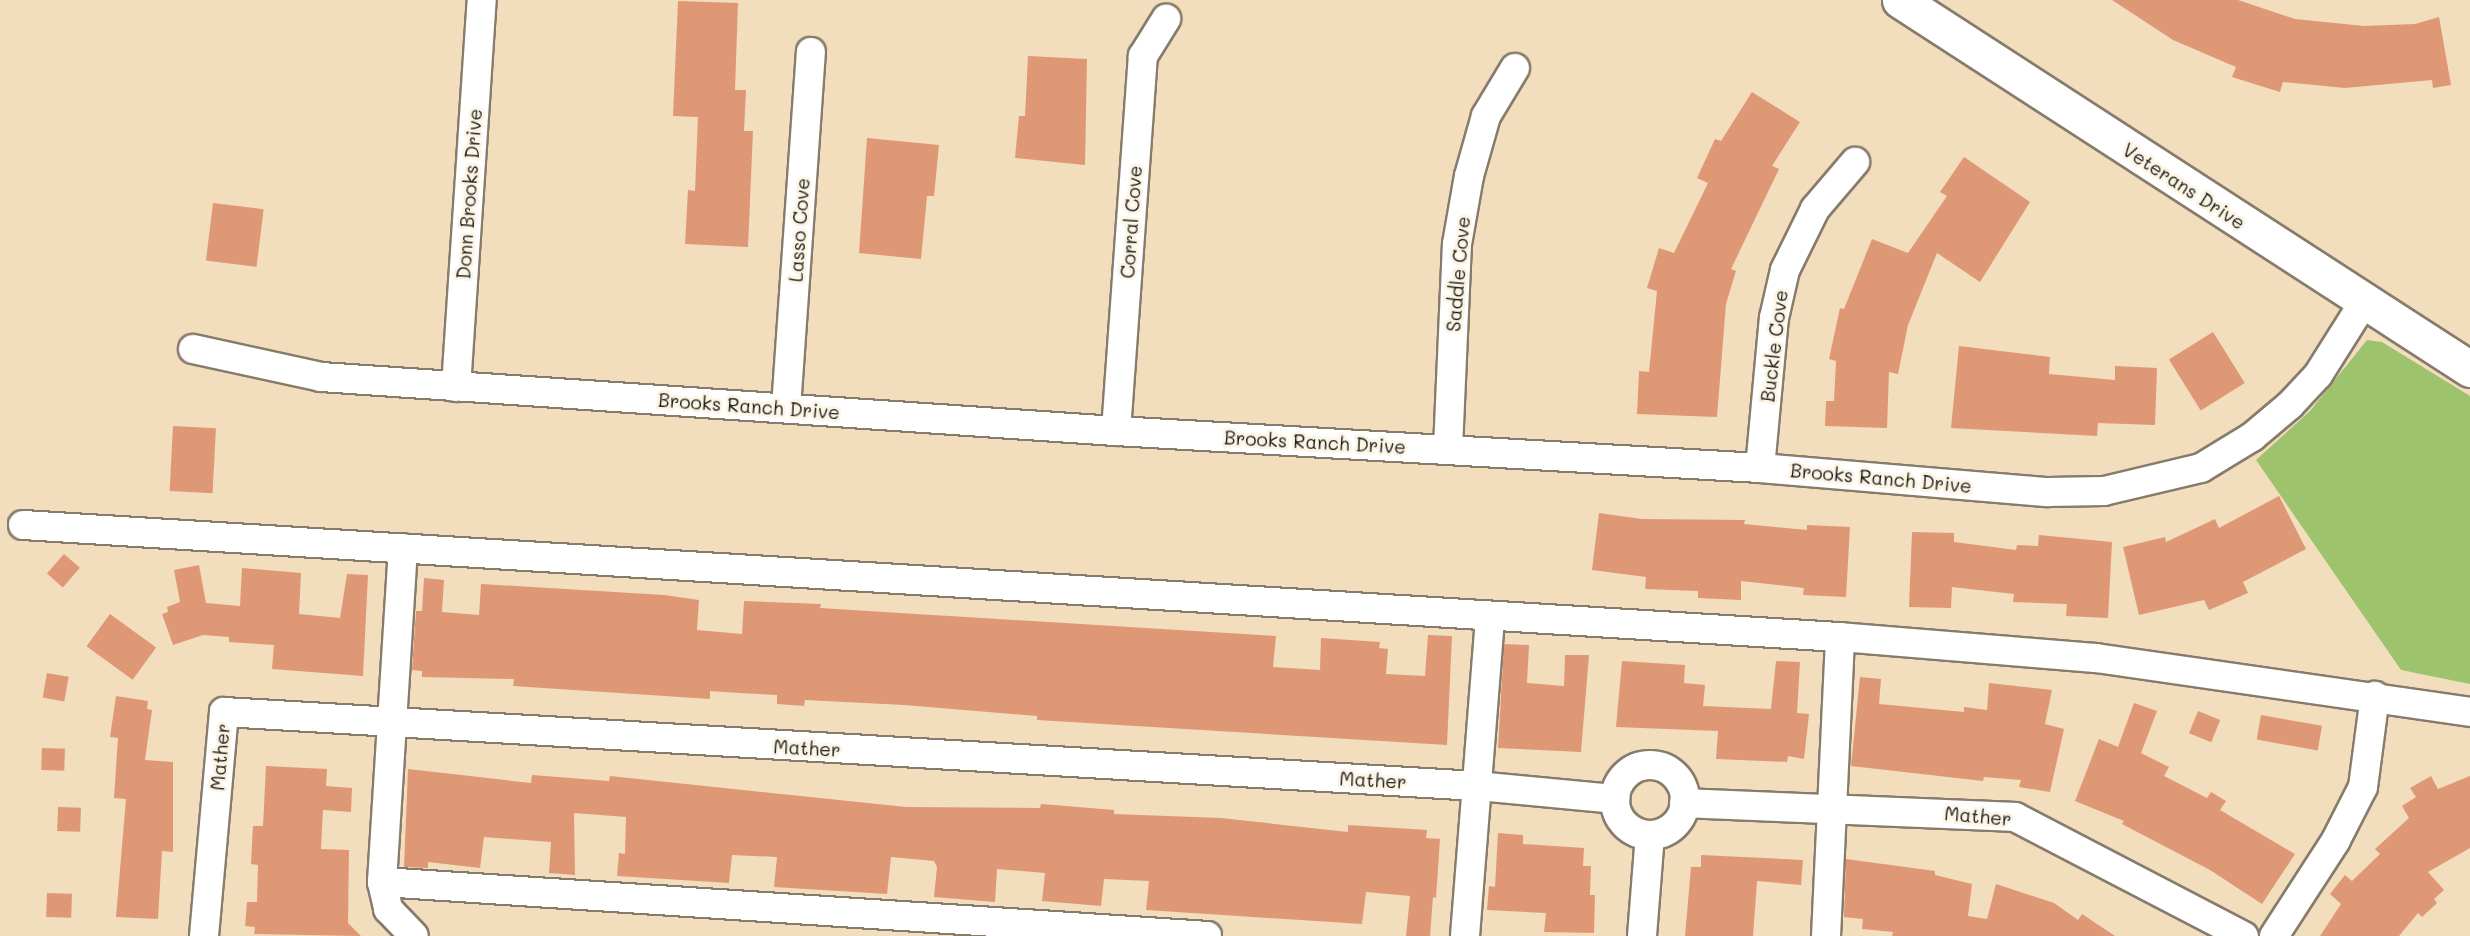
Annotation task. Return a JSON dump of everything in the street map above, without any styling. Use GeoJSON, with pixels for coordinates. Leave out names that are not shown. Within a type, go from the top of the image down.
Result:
{"type":"FeatureCollection","features":[{"type":"Feature","properties":{"kind":"main road","name":"Veterans Drive"},"geometry":{"type":"LineString","coordinates":[[1900,0],[2470,369]]}},
{"type":"Feature","properties":{"kind":"street","name":"Donn Brooks Drive"},"geometry":{"type":"LineString","coordinates":[[456,387],[482,0]]}},
{"type":"Feature","properties":{"kind":"street","name":"Corral Cove"},"geometry":{"type":"LineString","coordinates":[[1116,431],[1143,56],[1166,19]]}},
{"type":"Feature","properties":{"kind":"street","name":"Lasso Cove"},"geometry":{"type":"LineString","coordinates":[[786,408],[811,52]]}},
{"type":"Feature","properties":{"kind":"street","name":"Saddle Cove"},"geometry":{"type":"LineString","coordinates":[[1448,449],[1457,244],[1466,189],[1486,116],[1515,68]]}},
{"type":"Feature","properties":{"kind":"street","name":"Buckle Cove"},"geometry":{"type":"LineString","coordinates":[[1760,468],[1774,318],[1785,270],[1815,209],[1855,163]]}},
{"type":"Feature","properties":{"kind":"street","name":"Brooks Ranch Drive"},"geometry":{"type":"LineString","coordinates":[[193,349],[321,377],[1116,431],[1760,468],[2048,492],[2104,491],[2161,481],[2201,468],[2252,438],[2290,405],[2318,375],[2364,302]]}},
{"type":"Feature","properties":{"kind":"street"},"geometry":{"type":"LineString","coordinates":[[23,525],[1840,637],[2096,658],[2375,696],[2470,712]]}},
{"type":"Feature","properties":{"kind":"street"},"geometry":{"type":"LineString","coordinates":[[403,548],[382,882],[388,909],[414,936]]}},
{"type":"Feature","properties":{"kind":"street"},"geometry":{"type":"LineString","coordinates":[[1465,936],[1490,616]]}},
{"type":"Feature","properties":{"kind":"street"},"geometry":{"type":"LineString","coordinates":[[1826,936],[1840,637]]}},
{"type":"Feature","properties":{"kind":"street"},"geometry":{"type":"LineString","coordinates":[[2274,936],[2336,840],[2362,787],[2375,696]]}},
{"type":"Feature","properties":{"kind":"street","name":"Mather"},"geometry":{"type":"LineString","coordinates":[[204,936],[224,712],[1477,786],[1615,799]]}},
{"type":"Feature","properties":{"kind":"street"},"geometry":{"type":"LineString","coordinates":[[1650,764],[1662,766],[1679,781],[1685,803],[1677,823],[1650,835],[1630,828],[1615,799],[1622,778],[1650,764]]}},
{"type":"Feature","properties":{"kind":"street","name":"Mather"},"geometry":{"type":"LineString","coordinates":[[1685,803],[1832,807],[2015,817],[2244,936]]}},
{"type":"Feature","properties":{"kind":"street"},"geometry":{"type":"LineString","coordinates":[[1642,936],[1650,835]]}},
{"type":"Feature","properties":{"kind":"street"},"geometry":{"type":"LineString","coordinates":[[382,882],[1207,936]]}},
{"type":"Feature","properties":{"kind":"green space"},"geometry":{"type":"Polygon","coordinates":[[[2367,340],[2382,342],[2470,396],[2470,684],[2401,670],[2256,460],[2310,411],[2367,340]]]}},
{"type":"Feature","properties":{"kind":"building"},"geometry":{"type":"Polygon","coordinates":[[[2112,0],[2238,0],[2295,19],[2364,26],[2415,24],[2439,17],[2451,85],[2433,88],[2432,80],[2345,88],[2283,82],[2280,92],[2232,77],[2236,67],[2173,40],[2112,0]]]}},
{"type":"Feature","properties":{"kind":"building"},"geometry":{"type":"Polygon","coordinates":[[[678,1],[738,3],[735,90],[746,90],[744,131],[753,131],[748,247],[685,244],[688,190],[695,191],[698,117],[673,116],[678,1]]]}},
{"type":"Feature","properties":{"kind":"building"},"geometry":{"type":"Polygon","coordinates":[[[1028,56],[1087,59],[1085,165],[1015,158],[1019,116],[1025,116],[1028,56]]]}},
{"type":"Feature","properties":{"kind":"building"},"geometry":{"type":"Polygon","coordinates":[[[1752,92],[1800,122],[1772,166],[1779,169],[1731,269],[1736,271],[1726,304],[1717,417],[1637,414],[1639,371],[1649,372],[1657,291],[1647,288],[1659,248],[1674,253],[1708,183],[1697,178],[1715,139],[1721,141],[1752,92]]]}},
{"type":"Feature","properties":{"kind":"building"},"geometry":{"type":"Polygon","coordinates":[[[867,138],[939,145],[934,196],[927,196],[921,259],[859,253],[867,138]]]}},
{"type":"Feature","properties":{"kind":"building"},"geometry":{"type":"Polygon","coordinates":[[[1964,157],[2030,202],[1980,282],[1937,253],[1908,325],[1898,374],[1889,372],[1887,428],[1825,426],[1826,401],[1834,401],[1836,361],[1829,359],[1840,308],[1844,309],[1872,239],[1908,253],[1947,196],[1940,192],[1964,157]]]}},
{"type":"Feature","properties":{"kind":"building"},"geometry":{"type":"Polygon","coordinates":[[[213,203],[264,209],[257,267],[206,261],[213,203]]]}},
{"type":"Feature","properties":{"kind":"building"},"geometry":{"type":"Polygon","coordinates":[[[2213,332],[2245,383],[2201,410],[2169,360],[2213,332]]]}},
{"type":"Feature","properties":{"kind":"building"},"geometry":{"type":"Polygon","coordinates":[[[1959,346],[2050,357],[2049,374],[2115,380],[2115,366],[2157,368],[2155,425],[2098,423],[2097,436],[1951,428],[1959,346]]]}},
{"type":"Feature","properties":{"kind":"building"},"geometry":{"type":"Polygon","coordinates":[[[173,426],[216,428],[213,493],[170,491],[173,426]]]}},
{"type":"Feature","properties":{"kind":"building"},"geometry":{"type":"Polygon","coordinates":[[[2279,496],[2306,549],[2243,582],[2248,593],[2209,610],[2204,600],[2139,615],[2123,547],[2165,537],[2166,542],[2215,519],[2219,528],[2279,496]]]}},
{"type":"Feature","properties":{"kind":"building"},"geometry":{"type":"Polygon","coordinates":[[[1599,513],[1642,519],[1745,520],[1744,524],[1807,530],[1807,525],[1850,527],[1846,597],[1803,595],[1804,588],[1741,581],[1741,600],[1698,598],[1698,591],[1645,589],[1646,577],[1592,570],[1599,513]]]}},
{"type":"Feature","properties":{"kind":"building"},"geometry":{"type":"Polygon","coordinates":[[[1912,532],[1954,533],[1954,542],[2016,550],[2017,545],[2038,546],[2039,535],[2112,542],[2108,618],[2066,616],[2067,604],[2013,602],[2014,594],[1952,587],[1951,608],[1909,607],[1912,532]]]}},
{"type":"Feature","properties":{"kind":"building"},"geometry":{"type":"Polygon","coordinates":[[[64,554],[80,568],[63,587],[47,574],[64,554]]]}},
{"type":"Feature","properties":{"kind":"building"},"geometry":{"type":"Polygon","coordinates":[[[199,565],[206,603],[240,606],[242,568],[301,573],[299,614],[340,618],[347,574],[368,575],[363,676],[272,669],[274,645],[229,642],[229,637],[203,635],[173,645],[162,614],[168,612],[167,607],[180,602],[174,570],[199,565]]]}},
{"type":"Feature","properties":{"kind":"building"},"geometry":{"type":"Polygon","coordinates":[[[424,578],[444,580],[442,612],[479,615],[481,584],[664,595],[699,600],[697,630],[742,634],[744,601],[821,604],[820,608],[1276,636],[1273,667],[1320,670],[1321,638],[1380,642],[1379,648],[1388,649],[1386,674],[1425,676],[1428,635],[1452,636],[1447,745],[1037,720],[1037,716],[904,705],[805,700],[804,706],[777,704],[777,695],[710,691],[710,699],[513,686],[514,679],[422,677],[422,671],[412,670],[416,611],[422,611],[424,578]]]}},
{"type":"Feature","properties":{"kind":"building"},"geometry":{"type":"Polygon","coordinates":[[[110,614],[156,648],[133,680],[86,646],[110,614]]]}},
{"type":"Feature","properties":{"kind":"building"},"geometry":{"type":"Polygon","coordinates":[[[1504,644],[1529,645],[1527,683],[1564,686],[1565,655],[1589,655],[1581,752],[1498,748],[1504,644]]]}},
{"type":"Feature","properties":{"kind":"building"},"geometry":{"type":"Polygon","coordinates":[[[1622,661],[1685,665],[1684,683],[1705,685],[1703,706],[1771,709],[1776,661],[1800,662],[1797,713],[1809,714],[1804,759],[1788,756],[1787,762],[1716,759],[1718,731],[1616,727],[1622,661]]]}},
{"type":"Feature","properties":{"kind":"building"},"geometry":{"type":"Polygon","coordinates":[[[47,673],[69,677],[64,701],[43,698],[47,673]]]}},
{"type":"Feature","properties":{"kind":"building"},"geometry":{"type":"Polygon","coordinates":[[[1860,677],[1881,679],[1879,704],[1964,712],[1964,707],[1987,710],[1989,683],[2052,690],[2045,724],[2064,729],[2050,792],[2019,787],[2021,780],[1984,777],[1983,781],[1851,766],[1860,677]]]}},
{"type":"Feature","properties":{"kind":"building"},"geometry":{"type":"Polygon","coordinates":[[[116,696],[148,701],[147,709],[152,710],[145,760],[173,762],[173,852],[162,851],[158,919],[116,917],[126,799],[114,798],[118,738],[110,737],[116,696]]]}},
{"type":"Feature","properties":{"kind":"building"},"geometry":{"type":"Polygon","coordinates":[[[2134,703],[2157,711],[2141,753],[2169,767],[2164,776],[2207,798],[2211,792],[2226,801],[2220,810],[2295,854],[2262,904],[2210,870],[2122,824],[2124,821],[2075,801],[2099,739],[2118,747],[2134,703]]]}},
{"type":"Feature","properties":{"kind":"building"},"geometry":{"type":"Polygon","coordinates":[[[2198,711],[2220,720],[2211,742],[2189,733],[2198,711]]]}},
{"type":"Feature","properties":{"kind":"building"},"geometry":{"type":"Polygon","coordinates":[[[2261,715],[2322,726],[2318,750],[2257,740],[2261,715]]]}},
{"type":"Feature","properties":{"kind":"building"},"geometry":{"type":"Polygon","coordinates":[[[42,748],[65,749],[64,771],[41,770],[42,748]]]}},
{"type":"Feature","properties":{"kind":"building"},"geometry":{"type":"Polygon","coordinates":[[[266,766],[327,769],[326,786],[352,788],[351,812],[323,810],[321,849],[349,850],[348,923],[361,936],[254,934],[255,927],[245,926],[247,902],[257,902],[258,865],[251,864],[253,826],[263,826],[266,766]]]}},
{"type":"Feature","properties":{"kind":"building"},"geometry":{"type":"Polygon","coordinates":[[[408,769],[531,783],[532,775],[609,781],[610,776],[906,807],[1040,808],[1041,804],[1114,810],[1114,814],[1221,818],[1348,832],[1348,825],[1427,830],[1426,838],[1440,839],[1436,898],[1433,897],[1430,936],[1406,936],[1410,896],[1366,892],[1362,924],[1146,910],[1149,881],[1104,879],[1101,906],[1042,901],[1045,873],[997,869],[995,902],[934,897],[937,867],[934,861],[891,857],[887,894],[774,887],[777,857],[732,855],[729,883],[617,876],[619,853],[625,854],[626,817],[574,813],[575,875],[549,873],[551,842],[484,837],[480,868],[428,862],[428,868],[404,867],[408,769]]]}},
{"type":"Feature","properties":{"kind":"building"},"geometry":{"type":"Polygon","coordinates":[[[2431,776],[2438,789],[2470,776],[2470,848],[2428,872],[2444,890],[2434,899],[2437,903],[2422,917],[2418,913],[2399,936],[2320,936],[2341,904],[2330,894],[2345,875],[2352,881],[2380,854],[2375,849],[2409,818],[2402,806],[2416,797],[2410,788],[2431,776]]]}},
{"type":"Feature","properties":{"kind":"building"},"geometry":{"type":"Polygon","coordinates":[[[58,807],[81,808],[80,832],[57,831],[58,807]]]}},
{"type":"Feature","properties":{"kind":"building"},"geometry":{"type":"Polygon","coordinates":[[[1498,833],[1523,835],[1523,844],[1584,848],[1583,866],[1591,866],[1590,895],[1595,895],[1594,933],[1544,932],[1546,913],[1487,910],[1489,886],[1495,887],[1498,833]]]}},
{"type":"Feature","properties":{"kind":"building"},"geometry":{"type":"Polygon","coordinates":[[[1701,855],[1803,860],[1801,885],[1757,881],[1753,936],[1685,936],[1691,867],[1701,867],[1701,855]]]}},
{"type":"Feature","properties":{"kind":"building"},"geometry":{"type":"Polygon","coordinates":[[[1846,859],[1935,871],[1935,875],[1972,884],[1968,916],[1987,919],[1996,884],[2054,903],[2078,920],[2082,914],[2115,936],[1892,936],[1893,932],[1862,929],[1863,919],[1844,917],[1846,859]]]}},
{"type":"Feature","properties":{"kind":"building"},"geometry":{"type":"Polygon","coordinates":[[[47,893],[72,894],[71,918],[46,917],[47,893]]]}}]}
